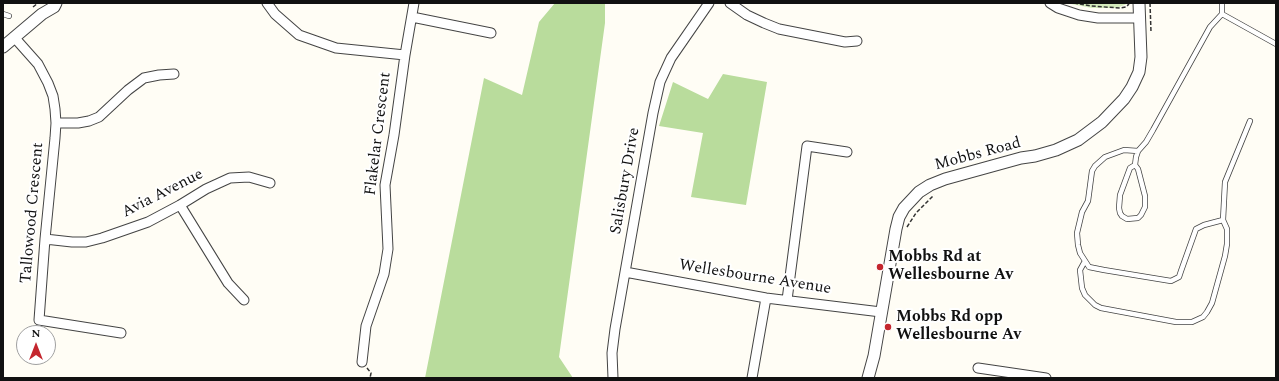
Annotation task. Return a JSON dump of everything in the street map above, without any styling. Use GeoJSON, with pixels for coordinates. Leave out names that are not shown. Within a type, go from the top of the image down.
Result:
{"type":"FeatureCollection","features":[{"type":"Feature","properties":{"kind":"street"},"geometry":{"type":"LineString","coordinates":[[3,47],[42,14],[54,7],[56,3]]}},
{"type":"Feature","properties":{"kind":"street"},"geometry":{"type":"LineString","coordinates":[[267,3],[275,14],[298,35],[336,48],[405,55]]}},
{"type":"Feature","properties":{"kind":"street","name":"Flakelar Crescent"},"geometry":{"type":"LineString","coordinates":[[362,362],[366,326],[384,274],[388,249],[385,185],[414,3]]}},
{"type":"Feature","properties":{"kind":"street","name":"Salisbury Drive"},"geometry":{"type":"LineString","coordinates":[[613,378],[613,347],[653,113],[660,82],[671,58],[709,3]]}},
{"type":"Feature","properties":{"kind":"street"},"geometry":{"type":"LineString","coordinates":[[730,3],[747,15],[779,29],[844,42],[857,41]]}},
{"type":"Feature","properties":{"kind":"street"},"geometry":{"type":"LineString","coordinates":[[1050,3],[1058,8],[1079,15],[1098,18],[1139,18]]}},
{"type":"Feature","properties":{"kind":"street","name":"Mobbs Road"},"geometry":{"type":"LineString","coordinates":[[868,378],[874,356],[896,229],[902,212],[911,200],[930,185],[945,179],[1021,158],[1035,156],[1065,146],[1078,140],[1113,112],[1124,99],[1139,72],[1141,57],[1139,3]]}},
{"type":"Feature","properties":{"kind":"street"},"geometry":{"type":"LineString","coordinates":[[412,17],[491,33]]}},
{"type":"Feature","properties":{"kind":"street","name":"Tallowood Crescent"},"geometry":{"type":"LineString","coordinates":[[14,37],[38,64],[48,83],[53,96],[56,123],[39,320],[121,333]]}},
{"type":"Feature","properties":{"kind":"street"},"geometry":{"type":"LineString","coordinates":[[56,123],[78,123],[99,117],[128,90],[144,78],[174,74]]}},
{"type":"Feature","properties":{"kind":"street"},"geometry":{"type":"LineString","coordinates":[[787,300],[807,146],[847,152]]}},
{"type":"Feature","properties":{"kind":"street","name":"Avia Avenue"},"geometry":{"type":"LineString","coordinates":[[45,239],[72,242],[91,240],[148,222],[206,189],[230,178],[249,177],[270,183]]}},
{"type":"Feature","properties":{"kind":"street"},"geometry":{"type":"LineString","coordinates":[[180,205],[228,283],[244,300]]}},
{"type":"Feature","properties":{"kind":"street","name":"Wellesbourne Avenue"},"geometry":{"type":"LineString","coordinates":[[625,272],[766,298],[881,312]]}},
{"type":"Feature","properties":{"kind":"street"},"geometry":{"type":"LineString","coordinates":[[752,378],[766,298]]}},
{"type":"Feature","properties":{"kind":"street"},"geometry":{"type":"LineString","coordinates":[[978,368],[1046,378]]}},
{"type":"Feature","properties":{"kind":"lane"},"geometry":{"type":"LineString","coordinates":[[1135,165],[1130,168],[1120,195],[1120,213],[1127,219],[1142,216],[1145,207],[1145,196],[1138,169],[1135,165],[1138,151],[1150,136],[1210,27],[1222,14],[1222,3]]}},
{"type":"Feature","properties":{"kind":"lane"},"geometry":{"type":"LineString","coordinates":[[3,14],[9,16]]}},
{"type":"Feature","properties":{"kind":"lane"},"geometry":{"type":"LineString","coordinates":[[1222,14],[1276,44]]}},
{"type":"Feature","properties":{"kind":"lane"},"geometry":{"type":"LineString","coordinates":[[1085,261],[1080,270],[1082,288],[1085,295],[1095,305],[1101,308],[1176,322],[1192,322],[1202,317],[1212,303],[1225,256],[1227,229],[1223,220],[1226,176],[1250,121]]}},
{"type":"Feature","properties":{"kind":"lane"},"geometry":{"type":"LineString","coordinates":[[1138,151],[1124,150],[1105,158],[1094,166],[1088,200],[1082,212],[1076,233],[1078,245],[1085,261],[1089,266],[1171,281],[1179,276],[1196,229],[1204,225],[1223,220]]}},
{"type":"Feature","properties":{"kind":"path"},"geometry":{"type":"LineString","coordinates":[[1074,3],[1120,8],[1126,7],[1130,3]]}},
{"type":"Feature","properties":{"kind":"path"},"geometry":{"type":"LineString","coordinates":[[1150,3],[1150,36]]}},
{"type":"Feature","properties":{"kind":"path"},"geometry":{"type":"LineString","coordinates":[[906,231],[916,213],[934,195]]}},
{"type":"Feature","properties":{"kind":"green space"},"geometry":{"type":"Polygon","coordinates":[[[555,3],[605,3],[605,23],[559,357],[573,378],[425,378],[484,78],[522,95],[539,22],[555,3]]]}},
{"type":"Feature","properties":{"kind":"green space"},"geometry":{"type":"Polygon","coordinates":[[[1066,3],[1129,3],[1117,8],[1092,8],[1066,3]]]}},
{"type":"Feature","properties":{"kind":"green space"},"geometry":{"type":"Polygon","coordinates":[[[723,74],[767,82],[746,205],[691,197],[703,133],[659,126],[673,82],[708,99],[723,74]]]}},
{"type":"Feature","properties":{"kind":"place","name":"Mobbs Rd at Wellesbourne Av"},"geometry":{"type":"Point","coordinates":[880,267]}},
{"type":"Feature","properties":{"kind":"place","name":"Mobbs Rd opp Wellesbourne Av"},"geometry":{"type":"Point","coordinates":[888,327]}}]}
